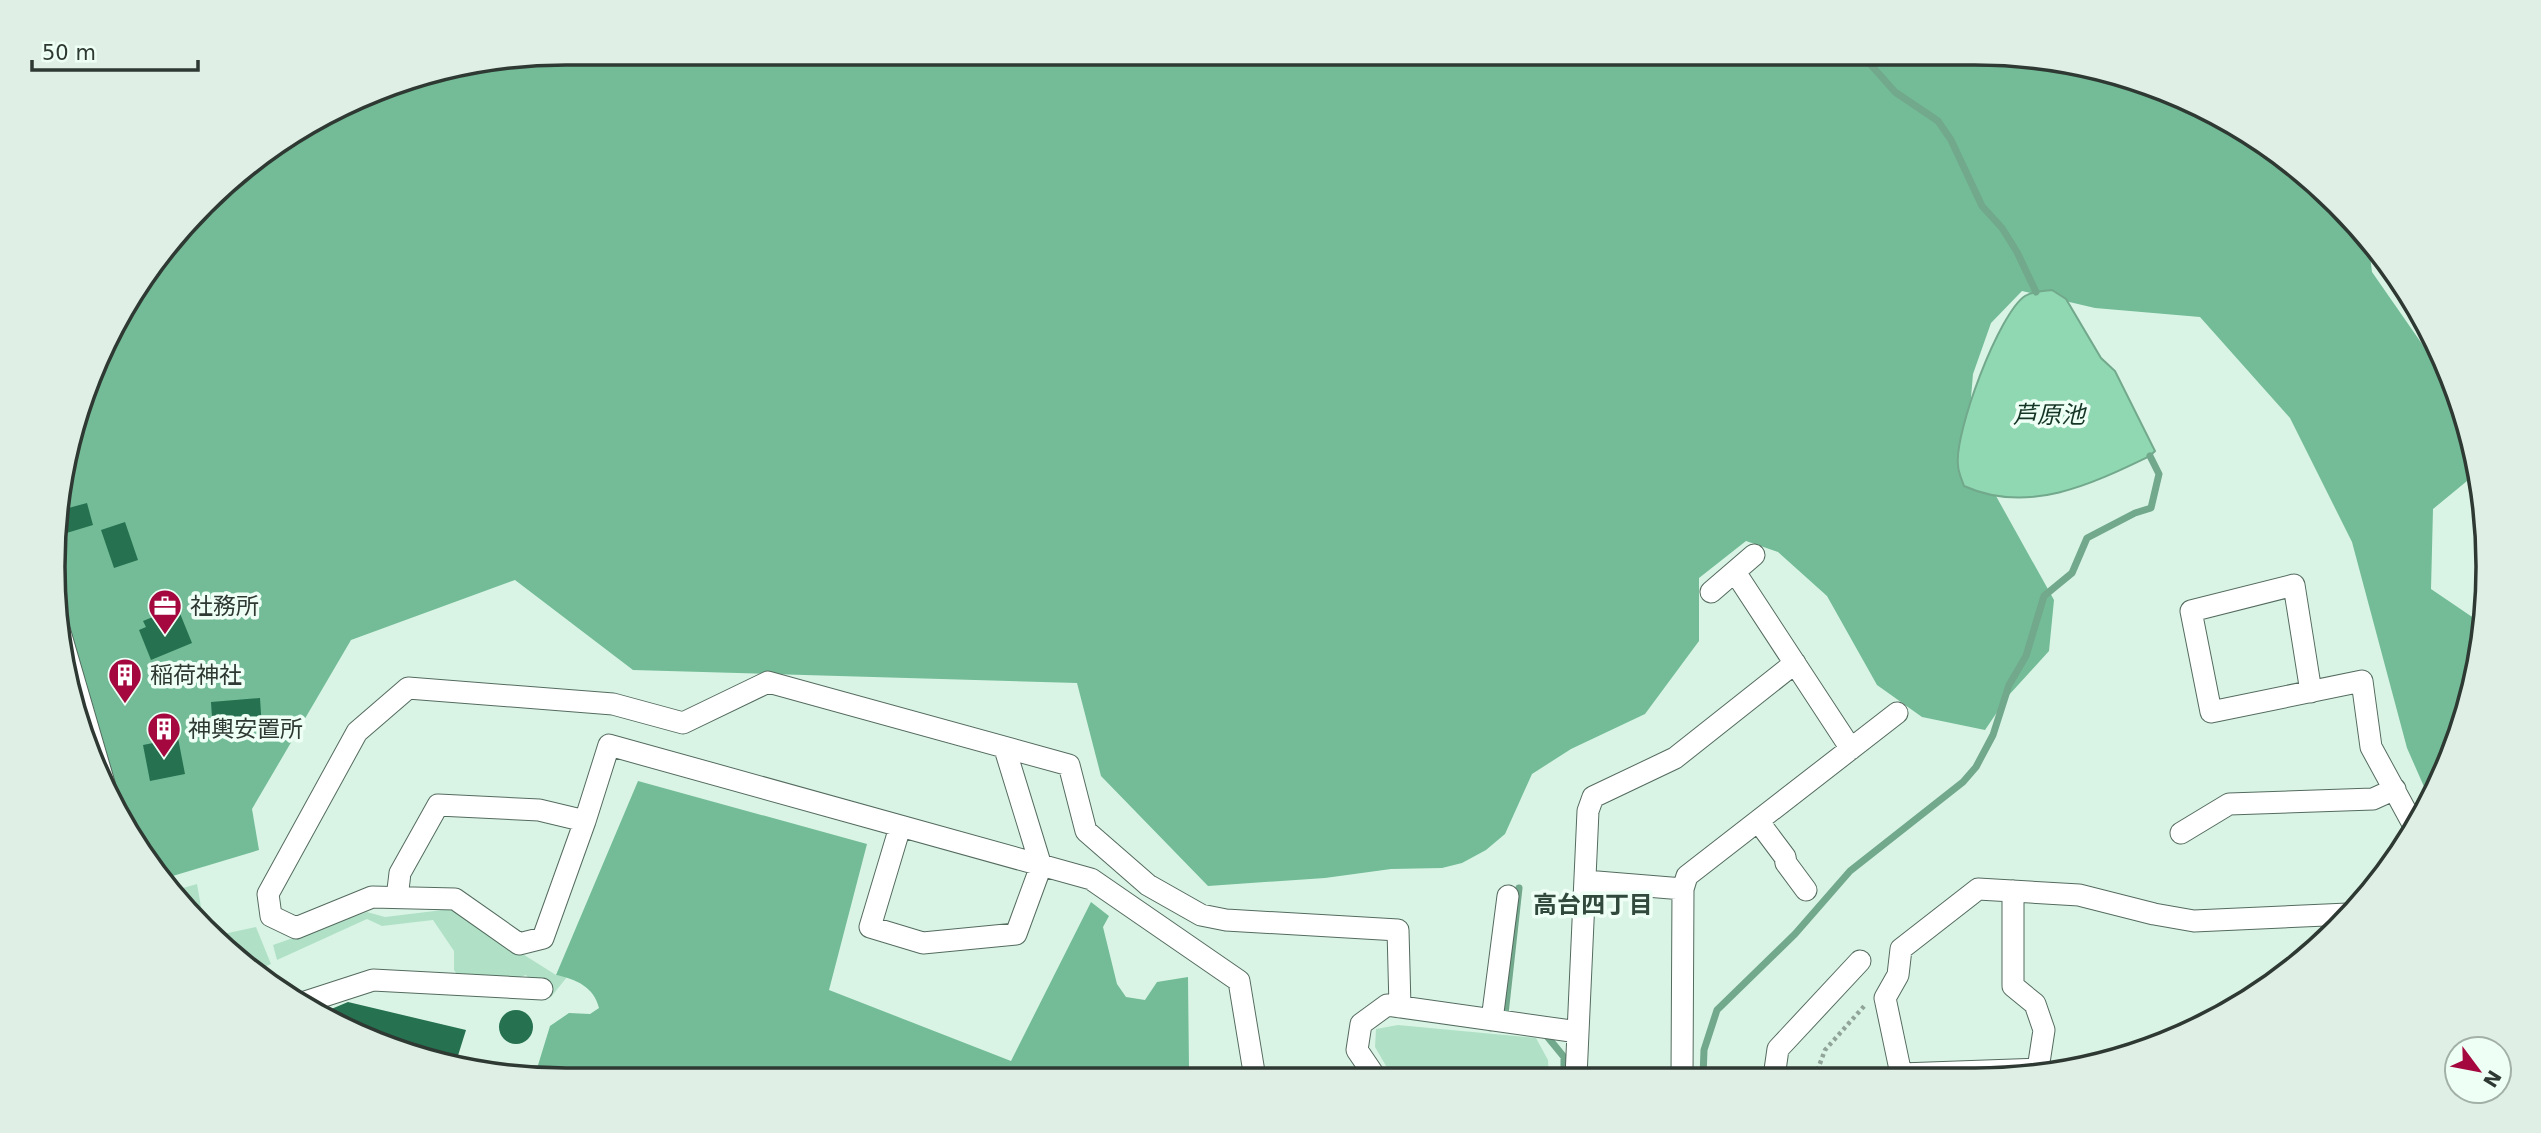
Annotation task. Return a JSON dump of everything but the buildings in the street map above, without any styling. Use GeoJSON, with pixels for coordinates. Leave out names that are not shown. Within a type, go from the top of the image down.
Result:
{"type":"FeatureCollection","features":[{"type":"Feature","properties":{"kind":"street"},"geometry":{"type":"LineString","coordinates":[[1711,592],[1754,555]]}},
{"type":"Feature","properties":{"kind":"street"},"geometry":{"type":"LineString","coordinates":[[1734,572],[1851,749]]}},
{"type":"Feature","properties":{"kind":"street"},"geometry":{"type":"LineString","coordinates":[[2311,692],[2294,585],[2191,611],[2211,712],[2311,692],[2362,681],[2371,747],[2409,817]]}},
{"type":"Feature","properties":{"kind":"street"},"geometry":{"type":"LineString","coordinates":[[1576,1068],[1588,811],[1593,797],[1675,758],[1795,663]]}},
{"type":"Feature","properties":{"kind":"street"},"geometry":{"type":"LineString","coordinates":[[1253,1068],[1239,981],[1091,879],[609,745],[543,938],[519,944],[455,899],[372,897],[296,928],[271,916],[268,894],[356,732],[408,688],[613,704],[683,723],[768,682],[1069,765],[1086,831],[1148,885],[1201,915],[1226,920],[1398,930],[1400,1007]]}},
{"type":"Feature","properties":{"kind":"street"},"geometry":{"type":"LineString","coordinates":[[1682,1068],[1683,889],[1687,876],[1897,713]]}},
{"type":"Feature","properties":{"kind":"street"},"geometry":{"type":"LineString","coordinates":[[900,827],[870,927],[923,943],[1016,934],[1041,866],[1004,749]]}},
{"type":"Feature","properties":{"kind":"street"},"geometry":{"type":"LineString","coordinates":[[2181,833],[2229,804],[2373,799],[2395,789]]}},
{"type":"Feature","properties":{"kind":"street"},"geometry":{"type":"LineString","coordinates":[[397,898],[400,873],[438,805],[539,810],[585,821]]}},
{"type":"Feature","properties":{"kind":"street"},"geometry":{"type":"LineString","coordinates":[[1758,821],[1805,890]]}},
{"type":"Feature","properties":{"kind":"street"},"geometry":{"type":"LineString","coordinates":[[1585,881],[1683,889]]}},
{"type":"Feature","properties":{"kind":"street"},"geometry":{"type":"LineString","coordinates":[[1899,1068],[1885,998],[1898,975],[1901,949],[1978,889],[2080,895],[2194,921],[2335,915]]}},
{"type":"Feature","properties":{"kind":"street"},"geometry":{"type":"LineString","coordinates":[[2013,891],[2013,986],[2035,1004],[2044,1030],[2039,1064]]}},
{"type":"Feature","properties":{"kind":"street"},"geometry":{"type":"LineString","coordinates":[[1492,1020],[1507,896]]}},
{"type":"Feature","properties":{"kind":"street"},"geometry":{"type":"LineString","coordinates":[[1775,1068],[1778,1049],[1860,961]]}},
{"type":"Feature","properties":{"kind":"street"},"geometry":{"type":"LineString","coordinates":[[313,999],[373,980],[542,989]]}},
{"type":"Feature","properties":{"kind":"street"},"geometry":{"type":"LineString","coordinates":[[1369,1068],[1357,1051],[1361,1024],[1387,1005],[1578,1032]]}},
{"type":"Feature","properties":{"kind":"path"},"geometry":{"type":"LineString","coordinates":[[1818,1068],[1825,1050],[1877,992],[1890,989]]}},
{"type":"Feature","properties":{"kind":"shaded area"},"geometry":{"type":"Polygon","coordinates":[[[566,65],[1974,65],[2072,74],[2136,91],[2196,116],[2280,168],[2329,212],[2370,258],[2372,272],[2429,354],[2450,405],[2467,469],[2467,481],[2433,509],[2431,589],[2473,618],[2467,664],[2450,728],[2425,788],[2407,748],[2352,542],[2290,418],[2200,317],[2095,308],[2022,291],[1991,323],[1973,374],[1967,444],[2054,600],[2049,651],[2008,696],[1985,730],[1922,717],[1877,685],[1827,596],[1778,552],[1746,541],[1699,578],[1699,641],[1645,714],[1571,749],[1532,774],[1505,834],[1486,850],[1462,863],[1442,868],[1391,869],[1325,878],[1208,886],[1101,776],[1077,683],[633,670],[515,580],[351,640],[252,809],[259,850],[172,876],[132,817],[103,759],[91,728],[74,664],[66,599],[69,501],[82,437],[91,405],[116,345],[149,288],[189,236],[236,189],[288,149],[345,116],[405,91],[469,74],[566,65]]]}},
{"type":"Feature","properties":{"kind":"shaded area"},"geometry":{"type":"Polygon","coordinates":[[[638,781],[867,844],[829,990],[1011,1061],[1091,902],[1109,916],[1103,927],[1117,984],[1126,997],[1145,1000],[1157,982],[1188,977],[1189,1068],[537,1067],[550,1026],[569,1013],[590,1014],[599,1008],[593,995],[583,985],[556,975],[638,781]]]}},
{"type":"Feature","properties":{"kind":"shaded area"},"geometry":{"type":"Polygon","coordinates":[[[197,884],[202,910],[189,897],[182,888],[197,884]]]}},
{"type":"Feature","properties":{"kind":"shaded area"},"geometry":{"type":"Polygon","coordinates":[[[451,909],[556,975],[567,977],[551,997],[539,990],[526,975],[508,981],[461,980],[454,970],[454,951],[433,920],[382,926],[367,919],[277,960],[273,945],[367,912],[385,917],[451,909]]]}},
{"type":"Feature","properties":{"kind":"shaded area"},"geometry":{"type":"Polygon","coordinates":[[[256,927],[271,964],[264,967],[225,934],[256,927]]]}},
{"type":"Feature","properties":{"kind":"shaded area"},"geometry":{"type":"Polygon","coordinates":[[[1398,1025],[1536,1038],[1548,1060],[1548,1068],[1387,1068],[1375,1047],[1376,1029],[1398,1025]]]}},
{"type":"Feature","properties":{"kind":"water","name":"芦原池"},"geometry":{"type":"Polygon","coordinates":[[[2052,290],[2066,299],[2101,358],[2115,371],[2155,451],[2150,456],[2105,477],[2036,497],[1988,494],[1964,486],[1958,468],[1963,427],[1991,349],[2014,307],[2025,296],[2052,290]]]}},
{"type":"Feature","properties":{"kind":"waterway"},"geometry":{"type":"LineString","coordinates":[[1871,65],[1895,92],[1938,121],[1951,140],[1982,206],[2002,228],[2036,292]]}},
{"type":"Feature","properties":{"kind":"waterway"},"geometry":{"type":"LineString","coordinates":[[1703,1068],[1704,1050],[1717,1010],[1795,934],[1850,871],[1963,782],[1976,767],[1993,735],[2009,685],[2026,656],[2044,596],[2072,573],[2087,538],[2135,513],[2151,508],[2159,474],[2150,456]]}},
{"type":"Feature","properties":{"kind":"waterway"},"geometry":{"type":"LineString","coordinates":[[1505,1014],[1519,888]]}},
{"type":"Feature","properties":{"kind":"waterway"},"geometry":{"type":"LineString","coordinates":[[1542,1034],[1546,1035],[1564,1057],[1564,1068]]}},
{"type":"Feature","properties":{"kind":"place","name":"社務所"},"geometry":{"type":"Point","coordinates":[165,636]}},
{"type":"Feature","properties":{"kind":"place","name":"稲荷神社"},"geometry":{"type":"Point","coordinates":[125,705]}},
{"type":"Feature","properties":{"kind":"place","name":"神輿安置所"},"geometry":{"type":"Point","coordinates":[164,759]}},
{"type":"Feature","properties":{"kind":"district","name":"高台四丁目"},"geometry":{"type":"Point","coordinates":[1593,905]}}]}
